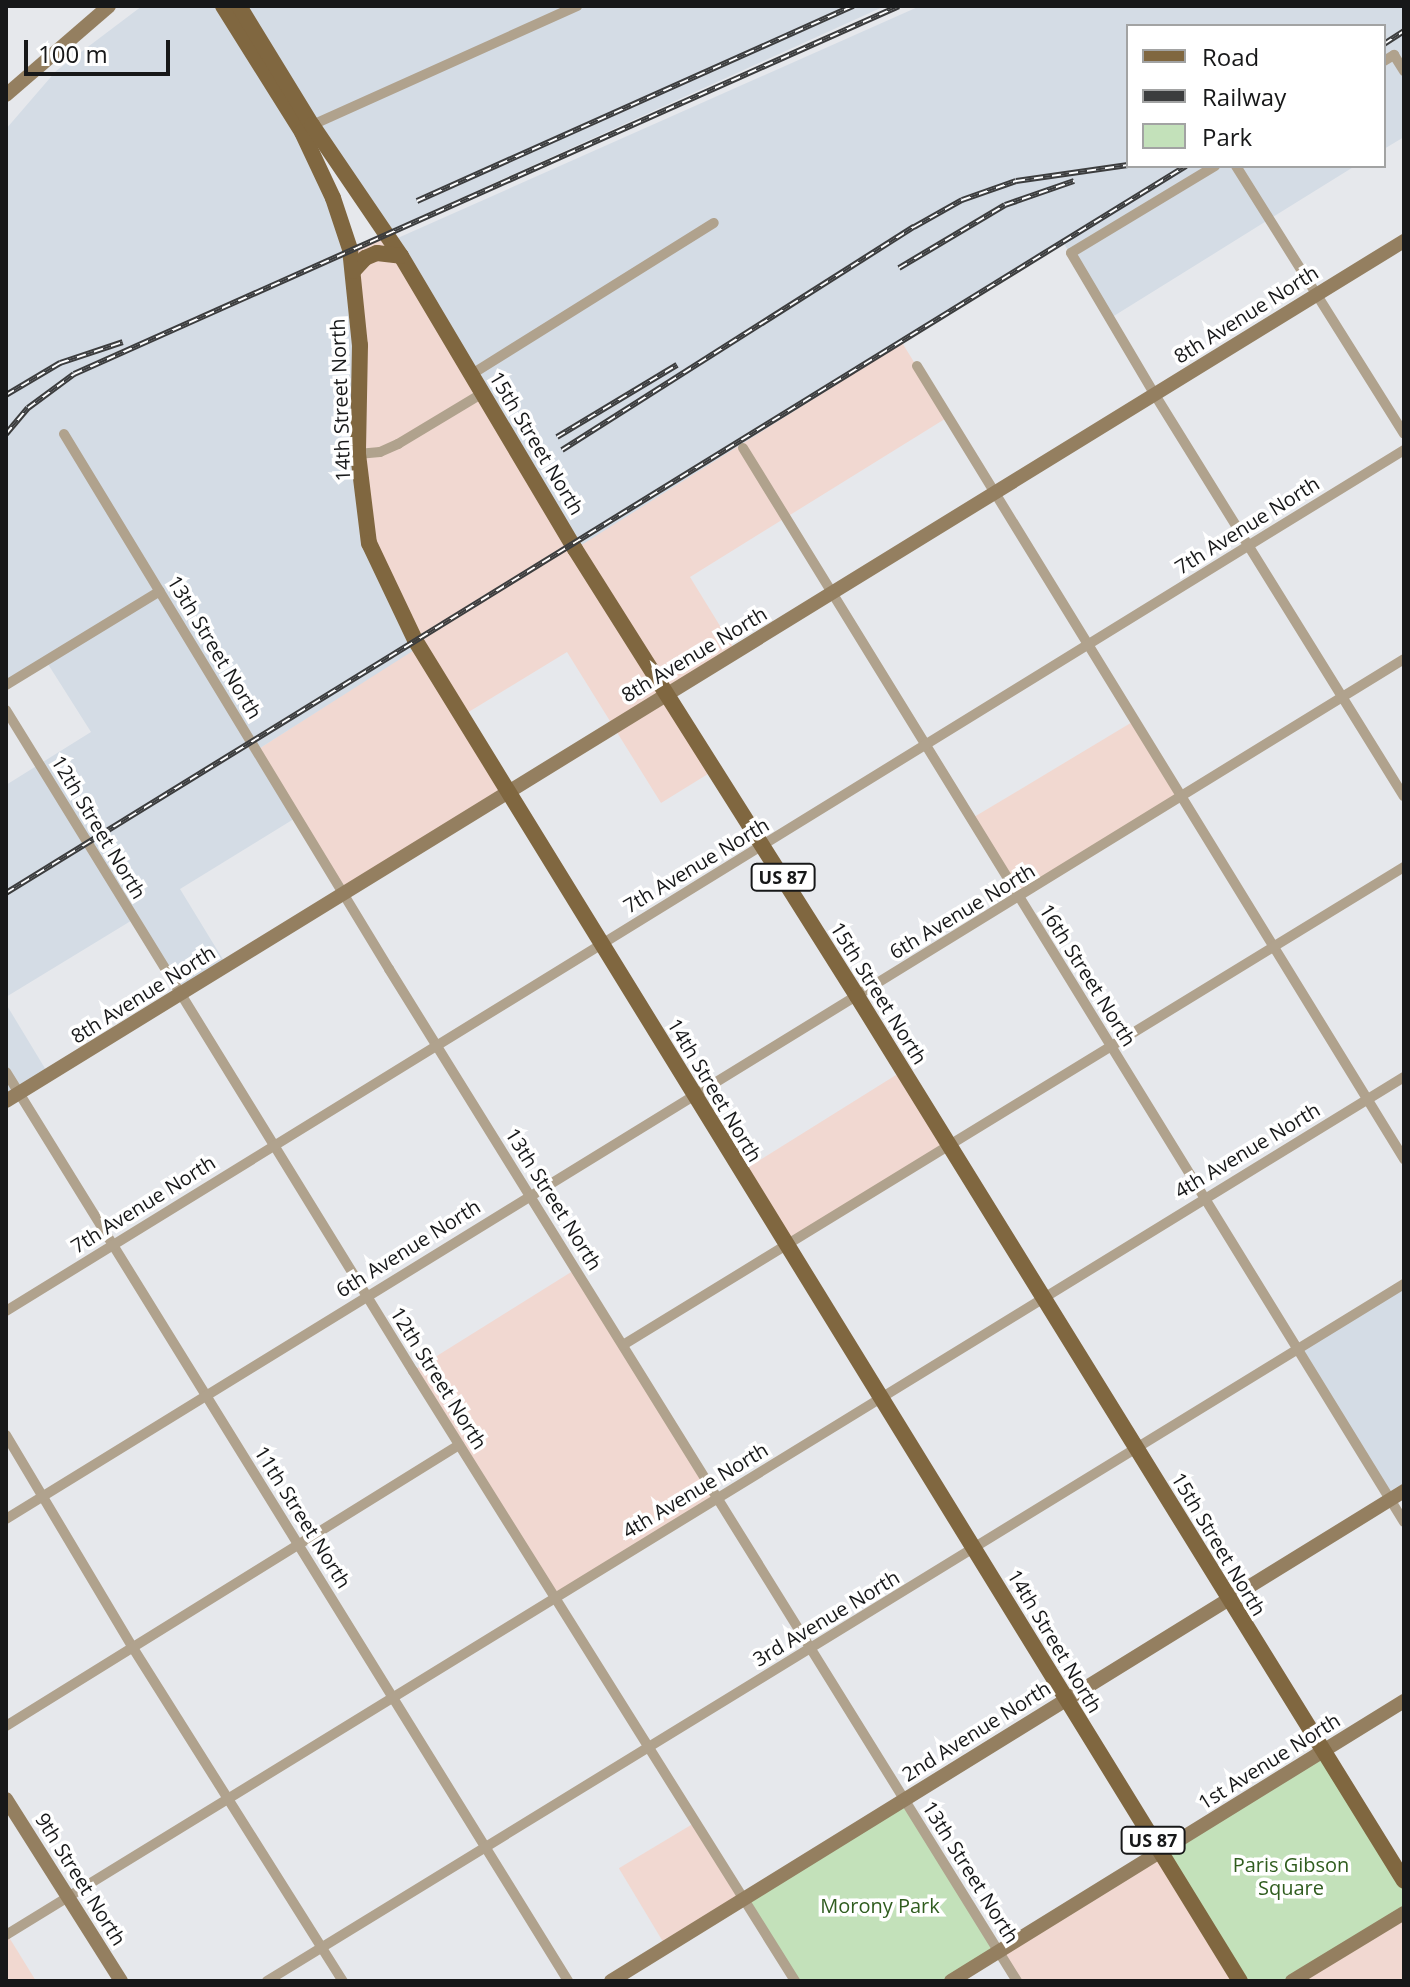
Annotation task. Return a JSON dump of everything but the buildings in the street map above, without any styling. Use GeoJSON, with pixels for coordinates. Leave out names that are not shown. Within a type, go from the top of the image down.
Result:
{"type":"FeatureCollection","features":[{"type":"Feature","properties":{"kind":"main road"},"geometry":{"type":"LineString","coordinates":[[6,95],[109,6]]}},
{"type":"Feature","properties":{"kind":"main road","name":"15th Street North"},"geometry":{"type":"LineString","coordinates":[[223,6],[401,256],[575,549],[669,693],[1404,1881]]}},
{"type":"Feature","properties":{"kind":"main road","name":"15th Street North"},"geometry":{"type":"LineString","coordinates":[[239,6],[307,128],[318,163]]}},
{"type":"Feature","properties":{"kind":"main road","name":"14th Street North"},"geometry":{"type":"LineString","coordinates":[[318,163],[333,198],[353,271],[360,345],[358,454],[369,543],[382,575],[415,640],[507,791],[1240,1981]]}},
{"type":"Feature","properties":{"kind":"main road","name":"8th Avenue North"},"geometry":{"type":"LineString","coordinates":[[12,1097],[1404,241]]}},
{"type":"Feature","properties":{"kind":"main road"},"geometry":{"type":"LineString","coordinates":[[353,271],[365,258],[377,253],[401,256]]}},
{"type":"Feature","properties":{"kind":"main road","name":"2nd Avenue North"},"geometry":{"type":"LineString","coordinates":[[611,1981],[1404,1491]]}},
{"type":"Feature","properties":{"kind":"main road","name":"1st Avenue North"},"geometry":{"type":"LineString","coordinates":[[951,1981],[1404,1701]]}},
{"type":"Feature","properties":{"kind":"main road","name":"9th Street North"},"geometry":{"type":"LineString","coordinates":[[6,1799],[121,1981]]}},
{"type":"Feature","properties":{"kind":"main road"},"geometry":{"type":"LineString","coordinates":[[1292,1981],[1404,1913]]}},
{"type":"Feature","properties":{"kind":"street"},"geometry":{"type":"LineString","coordinates":[[307,128],[577,6]]}},
{"type":"Feature","properties":{"kind":"street"},"geometry":{"type":"LineString","coordinates":[[1389,58],[1404,71]]}},
{"type":"Feature","properties":{"kind":"street"},"geometry":{"type":"LineString","coordinates":[[1212,168],[1071,253],[1155,395],[1404,796]]}},
{"type":"Feature","properties":{"kind":"street"},"geometry":{"type":"LineString","coordinates":[[1237,168],[1404,434]]}},
{"type":"Feature","properties":{"kind":"street"},"geometry":{"type":"LineString","coordinates":[[472,374],[714,223]]}},
{"type":"Feature","properties":{"kind":"street"},"geometry":{"type":"LineString","coordinates":[[917,366],[1404,1159]]}},
{"type":"Feature","properties":{"kind":"street"},"geometry":{"type":"LineString","coordinates":[[358,454],[380,452],[398,444],[483,393]]}},
{"type":"Feature","properties":{"kind":"street","name":"13th Street North"},"geometry":{"type":"LineString","coordinates":[[64,434],[342,893],[1017,1981]]}},
{"type":"Feature","properties":{"kind":"street","name":"16th Street North"},"geometry":{"type":"LineString","coordinates":[[743,448],[1404,1522]]}},
{"type":"Feature","properties":{"kind":"street","name":"7th Avenue North"},"geometry":{"type":"LineString","coordinates":[[6,1311],[1404,450]]}},
{"type":"Feature","properties":{"kind":"street"},"geometry":{"type":"LineString","coordinates":[[6,685],[160,591]]}},
{"type":"Feature","properties":{"kind":"street","name":"6th Avenue North"},"geometry":{"type":"LineString","coordinates":[[6,1519],[1404,659]]}},
{"type":"Feature","properties":{"kind":"street","name":"12th Street North"},"geometry":{"type":"LineString","coordinates":[[6,710],[459,1445],[795,1981]]}},
{"type":"Feature","properties":{"kind":"street"},"geometry":{"type":"LineString","coordinates":[[623,1345],[1404,867]]}},
{"type":"Feature","properties":{"kind":"street","name":"11th Street North"},"geometry":{"type":"LineString","coordinates":[[6,1072],[12,1097],[113,1245],[568,1981]]}},
{"type":"Feature","properties":{"kind":"street","name":"4th Avenue North"},"geometry":{"type":"LineString","coordinates":[[6,1935],[1203,1197],[1404,1077]]}},
{"type":"Feature","properties":{"kind":"street","name":"3rd Avenue North"},"geometry":{"type":"LineString","coordinates":[[267,1981],[1404,1284]]}},
{"type":"Feature","properties":{"kind":"street"},"geometry":{"type":"LineString","coordinates":[[6,1435],[133,1648],[343,1981]]}},
{"type":"Feature","properties":{"kind":"street"},"geometry":{"type":"LineString","coordinates":[[6,1726],[459,1445]]}},
{"type":"Feature","properties":{"kind":"shaded area"},"geometry":{"type":"Polygon","coordinates":[[[142,6],[223,6],[302,132],[350,249],[369,543],[419,647],[257,750],[297,817],[180,889],[227,966],[181,995],[134,919],[6,997],[6,785],[91,732],[46,661],[6,685],[6,129],[56,71],[142,6]]]}},
{"type":"Feature","properties":{"kind":"shaded area"},"geometry":{"type":"Polygon","coordinates":[[[239,6],[885,6],[386,232],[239,6]]]}},
{"type":"Feature","properties":{"kind":"shaded area"},"geometry":{"type":"Polygon","coordinates":[[[920,6],[1404,6],[1404,137],[1386,148],[1386,24],[1126,24],[1126,168],[1352,168],[1109,319],[1063,242],[575,549],[391,241],[920,6]]]}},
{"type":"Feature","properties":{"kind":"shaded area"},"geometry":{"type":"Polygon","coordinates":[[[386,232],[574,544],[901,341],[948,417],[690,577],[736,652],[669,693],[716,769],[661,803],[567,652],[462,716],[507,791],[342,893],[257,750],[419,646],[369,543],[350,249],[386,232]]]}},
{"type":"Feature","properties":{"kind":"shaded area"},"geometry":{"type":"Polygon","coordinates":[[[1134,721],[1180,798],[1017,896],[971,819],[1134,721]]]}},
{"type":"Feature","properties":{"kind":"shaded area"},"geometry":{"type":"Polygon","coordinates":[[[6,1004],[49,1075],[6,1101],[6,1004]]]}},
{"type":"Feature","properties":{"kind":"shaded area"},"geometry":{"type":"Polygon","coordinates":[[[904,1070],[951,1145],[787,1247],[740,1172],[904,1070]]]}},
{"type":"Feature","properties":{"kind":"shaded area"},"geometry":{"type":"Polygon","coordinates":[[[576,1269],[719,1497],[556,1599],[413,1371],[576,1269]]]}},
{"type":"Feature","properties":{"kind":"shaded area"},"geometry":{"type":"Polygon","coordinates":[[[1404,1284],[1404,1491],[1390,1499],[1298,1349],[1404,1284]]]}},
{"type":"Feature","properties":{"kind":"shaded area"},"geometry":{"type":"Polygon","coordinates":[[[696,1822],[743,1900],[666,1946],[619,1868],[696,1822]]]}},
{"type":"Feature","properties":{"kind":"shaded area"},"geometry":{"type":"Polygon","coordinates":[[[1161,1852],[1240,1981],[1017,1981],[999,1953],[1161,1852]]]}},
{"type":"Feature","properties":{"kind":"shaded area"},"geometry":{"type":"Polygon","coordinates":[[[1404,1913],[1404,1981],[1291,1981],[1404,1913]]]}},
{"type":"Feature","properties":{"kind":"shaded area"},"geometry":{"type":"Polygon","coordinates":[[[7,1934],[36,1981],[6,1981],[7,1934]]]}},
{"type":"Feature","properties":{"kind":"green space","name":"Paris Gibson Square"},"geometry":{"type":"Polygon","coordinates":[[[1322,1751],[1404,1881],[1404,1913],[1291,1981],[1240,1981],[1161,1852],[1322,1751]]]}},
{"type":"Feature","properties":{"kind":"green space","name":"Morony Park"},"geometry":{"type":"Polygon","coordinates":[[[905,1799],[999,1953],[951,1981],[793,1981],[743,1900],[905,1799]]]}},
{"type":"Feature","properties":{"kind":"railway"},"geometry":{"type":"LineString","coordinates":[[417,201],[853,6]]}},
{"type":"Feature","properties":{"kind":"railway"},"geometry":{"type":"LineString","coordinates":[[6,434],[28,408],[74,374],[899,6]]}},
{"type":"Feature","properties":{"kind":"railway"},"geometry":{"type":"LineString","coordinates":[[1386,43],[1404,31]]}},
{"type":"Feature","properties":{"kind":"railway"},"geometry":{"type":"LineString","coordinates":[[562,450],[914,227],[962,200],[1016,181],[1126,165]]}},
{"type":"Feature","properties":{"kind":"railway"},"geometry":{"type":"LineString","coordinates":[[6,893],[1183,168]]}},
{"type":"Feature","properties":{"kind":"railway"},"geometry":{"type":"LineString","coordinates":[[899,268],[1005,205],[1074,181]]}},
{"type":"Feature","properties":{"kind":"railway"},"geometry":{"type":"LineString","coordinates":[[6,395],[60,363],[123,342]]}},
{"type":"Feature","properties":{"kind":"railway"},"geometry":{"type":"LineString","coordinates":[[557,437],[677,365]]}}]}
